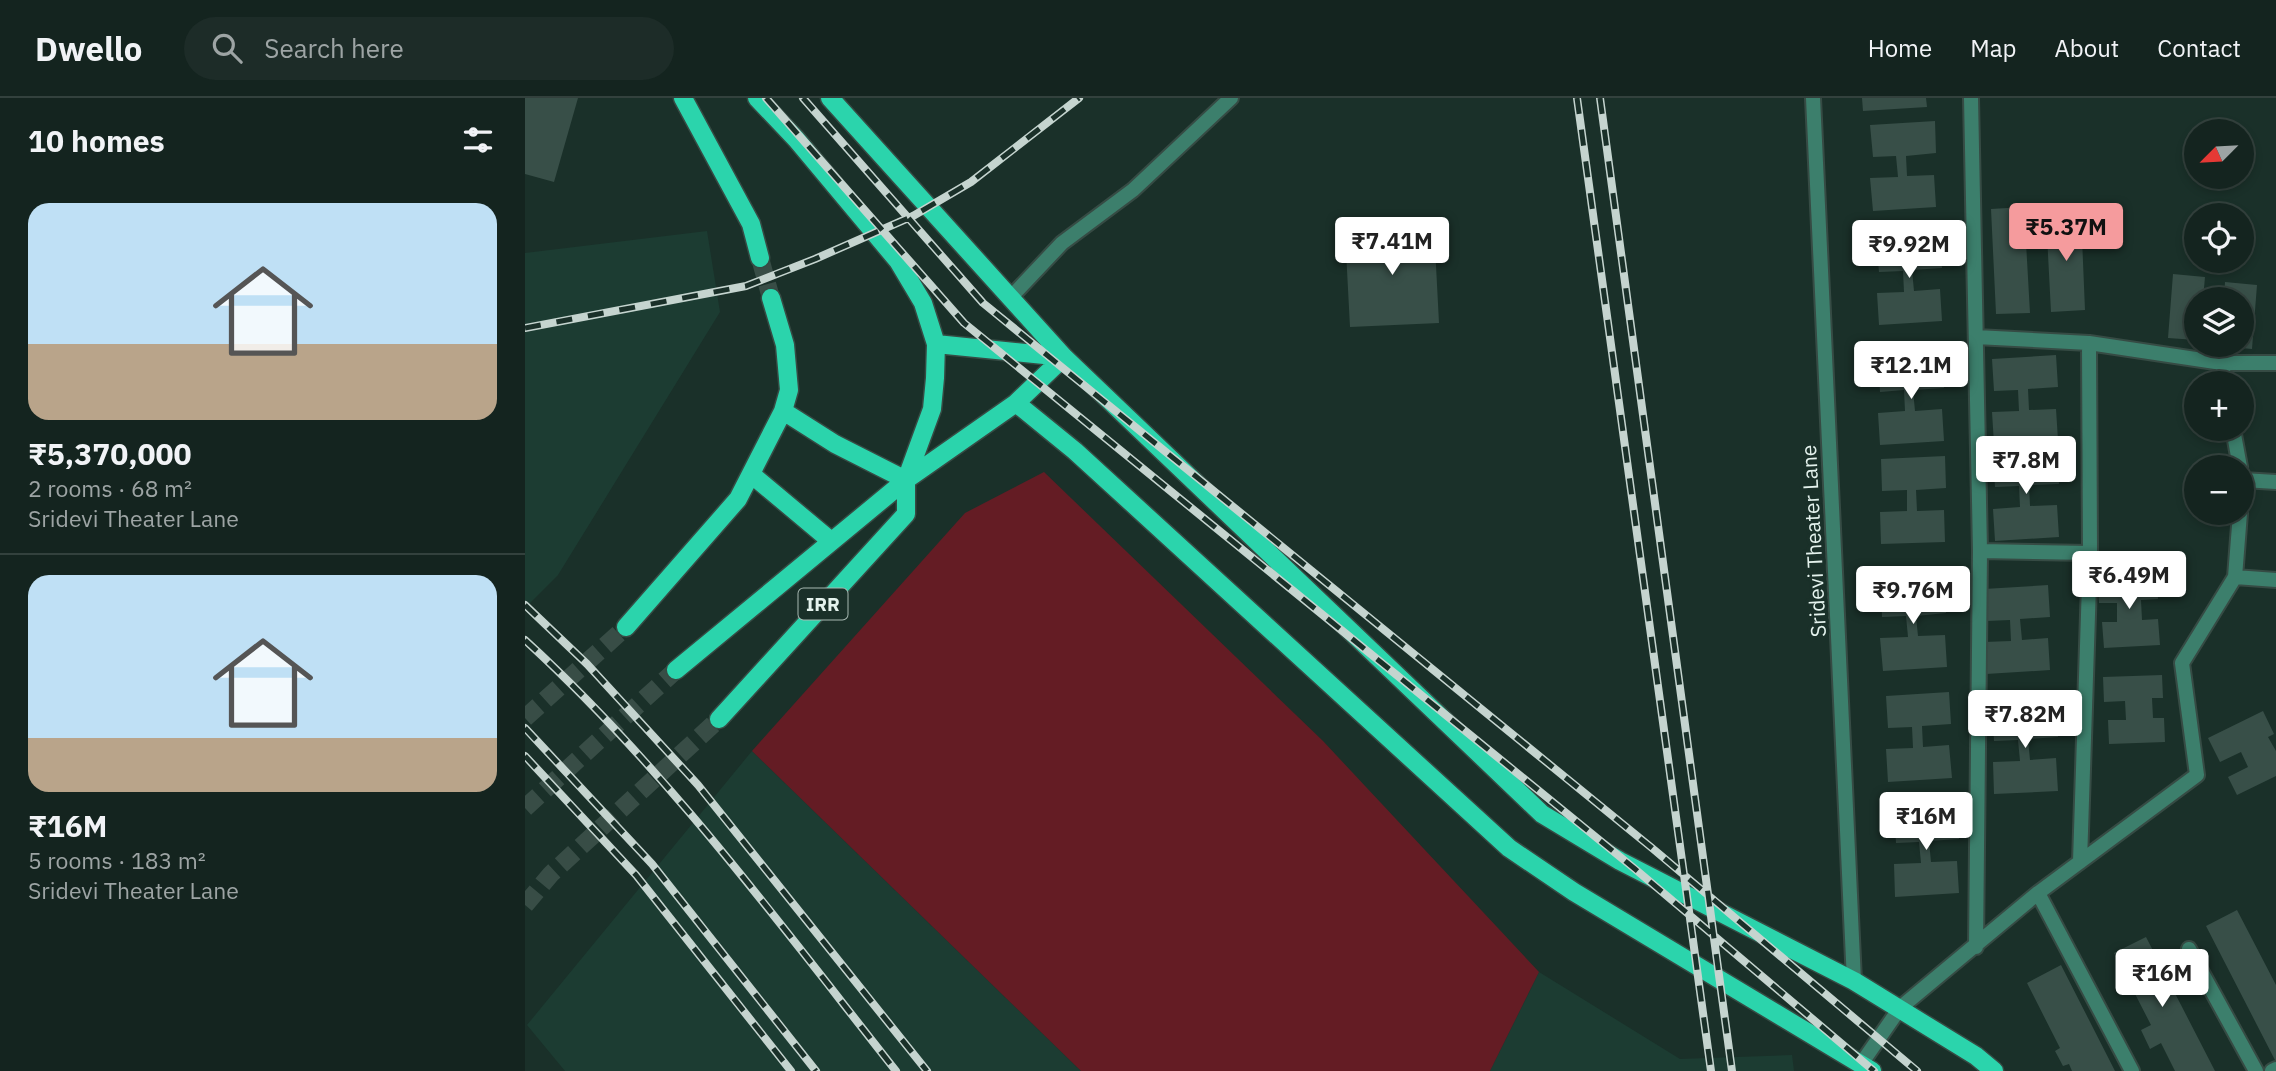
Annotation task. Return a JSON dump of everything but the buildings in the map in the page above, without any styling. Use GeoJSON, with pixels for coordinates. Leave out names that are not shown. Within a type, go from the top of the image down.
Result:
{"type":"FeatureCollection","features":[{"type":"Feature","properties":{"kind":"main road"},"geometry":{"type":"LineString","coordinates":[[684,98],[751,223],[761,258]]}},
{"type":"Feature","properties":{"kind":"main road","name":"IRR"},"geometry":{"type":"LineString","coordinates":[[719,719],[905,514],[906,480],[932,409],[936,344],[923,303],[898,261],[796,139],[757,98]]}},
{"type":"Feature","properties":{"kind":"main road"},"geometry":{"type":"LineString","coordinates":[[830,98],[1012,296],[1064,357],[1542,814],[1620,861],[1854,981],[1976,1056],[1994,1071]]}},
{"type":"Feature","properties":{"kind":"main road"},"geometry":{"type":"LineString","coordinates":[[626,627],[738,499],[783,411],[789,390],[785,345],[771,298]]}},
{"type":"Feature","properties":{"kind":"main road"},"geometry":{"type":"LineString","coordinates":[[936,344],[1064,357]]}},
{"type":"Feature","properties":{"kind":"main road","name":"IRR"},"geometry":{"type":"LineString","coordinates":[[676,670],[906,480],[1016,403],[1064,357]]}},
{"type":"Feature","properties":{"kind":"main road"},"geometry":{"type":"LineString","coordinates":[[1016,403],[1085,460],[1510,848],[1574,892],[1866,1068]]}},
{"type":"Feature","properties":{"kind":"main road"},"geometry":{"type":"LineString","coordinates":[[783,411],[835,444],[906,480]]}},
{"type":"Feature","properties":{"kind":"main road"},"geometry":{"type":"LineString","coordinates":[[751,474],[831,541]]}},
{"type":"Feature","properties":{"kind":"street"},"geometry":{"type":"LineString","coordinates":[[1012,296],[1062,243],[1133,190],[1231,98]]}},
{"type":"Feature","properties":{"kind":"street","name":"Sridevi Theater Lane"},"geometry":{"type":"LineString","coordinates":[[1813,98],[1854,981]]}},
{"type":"Feature","properties":{"kind":"street"},"geometry":{"type":"LineString","coordinates":[[1971,98],[1980,551],[1976,947]]}},
{"type":"Feature","properties":{"kind":"street"},"geometry":{"type":"LineString","coordinates":[[1976,337],[2089,343],[2222,363],[2276,363]]}},
{"type":"Feature","properties":{"kind":"street"},"geometry":{"type":"LineString","coordinates":[[2080,862],[2090,553],[2089,343]]}},
{"type":"Feature","properties":{"kind":"street"},"geometry":{"type":"LineString","coordinates":[[2222,363],[2223,371]]}},
{"type":"Feature","properties":{"kind":"street"},"geometry":{"type":"LineString","coordinates":[[2254,479],[2276,482]]}},
{"type":"Feature","properties":{"kind":"street"},"geometry":{"type":"LineString","coordinates":[[1866,1068],[1900,1008],[2038,893],[2197,775],[2182,663],[2235,577],[2239,525]]}},
{"type":"Feature","properties":{"kind":"street"},"geometry":{"type":"LineString","coordinates":[[1980,551],[2090,553]]}},
{"type":"Feature","properties":{"kind":"street"},"geometry":{"type":"LineString","coordinates":[[2235,577],[2276,580]]}},
{"type":"Feature","properties":{"kind":"street"},"geometry":{"type":"LineString","coordinates":[[2038,893],[2133,1071]]}},
{"type":"Feature","properties":{"kind":"street"},"geometry":{"type":"LineString","coordinates":[[2189,949],[2256,1071]]}},
{"type":"Feature","properties":{"kind":"shaded area"},"geometry":{"type":"Polygon","coordinates":[[[707,231],[720,312],[558,575],[525,608],[525,253],[707,231]]]}},
{"type":"Feature","properties":{"kind":"shaded area"},"geometry":{"type":"Polygon","coordinates":[[[1044,472],[1323,741],[1539,972],[1490,1071],[1081,1071],[752,751],[965,513],[1044,472]]]}},
{"type":"Feature","properties":{"kind":"shaded area"},"geometry":{"type":"Polygon","coordinates":[[[752,751],[1081,1071],[565,1071],[527,1025],[752,751]]]}},
{"type":"Feature","properties":{"kind":"shaded area"},"geometry":{"type":"Polygon","coordinates":[[[1539,972],[1680,1059],[1792,1055],[1794,1071],[1490,1071],[1539,972]]]}},
{"type":"Feature","properties":{"kind":"tunnel"},"geometry":{"type":"LineString","coordinates":[[760,258],[771,298]]}},
{"type":"Feature","properties":{"kind":"tunnel"},"geometry":{"type":"LineString","coordinates":[[525,718],[626,627]]}},
{"type":"Feature","properties":{"kind":"tunnel"},"geometry":{"type":"LineString","coordinates":[[525,808],[676,670]]}},
{"type":"Feature","properties":{"kind":"tunnel"},"geometry":{"type":"LineString","coordinates":[[525,905],[551,874],[719,719]]}},
{"type":"Feature","properties":{"kind":"railway"},"geometry":{"type":"LineString","coordinates":[[766,98],[964,323],[1635,869],[1874,1071]]}},
{"type":"Feature","properties":{"kind":"railway"},"geometry":{"type":"LineString","coordinates":[[803,98],[983,303],[1652,848],[1917,1071]]}},
{"type":"Feature","properties":{"kind":"railway"},"geometry":{"type":"LineString","coordinates":[[525,328],[746,286],[815,259],[913,216],[971,182],[1079,98]]}},
{"type":"Feature","properties":{"kind":"railway"},"geometry":{"type":"LineString","coordinates":[[1577,98],[1711,1071]]}},
{"type":"Feature","properties":{"kind":"railway"},"geometry":{"type":"LineString","coordinates":[[1600,98],[1732,1071]]}},
{"type":"Feature","properties":{"kind":"railway"},"geometry":{"type":"LineString","coordinates":[[525,605],[587,664],[698,785],[927,1071]]}},
{"type":"Feature","properties":{"kind":"railway"},"geometry":{"type":"LineString","coordinates":[[525,640],[626,741],[673,794],[764,903],[896,1071]]}},
{"type":"Feature","properties":{"kind":"railway"},"geometry":{"type":"LineString","coordinates":[[525,728],[652,864],[816,1071]]}},
{"type":"Feature","properties":{"kind":"railway"},"geometry":{"type":"LineString","coordinates":[[525,756],[636,875],[791,1071]]}}]}
